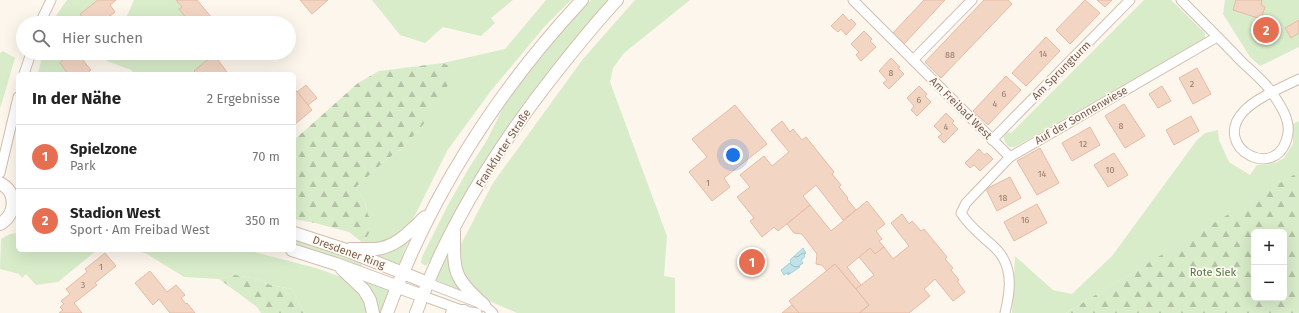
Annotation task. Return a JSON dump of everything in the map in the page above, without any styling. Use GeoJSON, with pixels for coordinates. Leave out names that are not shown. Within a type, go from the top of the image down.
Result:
{"type":"FeatureCollection","features":[{"type":"Feature","properties":{"kind":"street"},"geometry":{"type":"LineString","coordinates":[[43,16],[51,0]]}},
{"type":"Feature","properties":{"kind":"street"},"geometry":{"type":"LineString","coordinates":[[387,313],[403,272],[432,210],[460,161],[498,102],[552,32],[582,0]]}},
{"type":"Feature","properties":{"kind":"street","name":"Frankfurter Straße"},"geometry":{"type":"LineString","coordinates":[[416,313],[454,227],[482,178],[508,137],[539,93],[617,0]]}},
{"type":"Feature","properties":{"kind":"street","name":"Am Freibad West"},"geometry":{"type":"LineString","coordinates":[[853,0],[1010,157]]}},
{"type":"Feature","properties":{"kind":"street"},"geometry":{"type":"LineString","coordinates":[[913,60],[972,0]]}},
{"type":"Feature","properties":{"kind":"street","name":"Am Sprungturm"},"geometry":{"type":"LineString","coordinates":[[992,140],[1130,0]]}},
{"type":"Feature","properties":{"kind":"street"},"geometry":{"type":"LineString","coordinates":[[1182,0],[1272,93],[1286,118],[1288,128],[1286,143],[1279,152],[1271,157],[1259,159],[1247,155],[1238,145],[1234,132],[1236,122],[1244,110],[1256,102],[1272,93],[1299,79]]}},
{"type":"Feature","properties":{"kind":"street","name":"Auf der Sonnenwiese"},"geometry":{"type":"LineString","coordinates":[[1005,313],[1010,292],[1008,267],[996,249],[966,222],[961,212],[966,203],[1010,157],[1217,37]]}},
{"type":"Feature","properties":{"kind":"street"},"geometry":{"type":"LineString","coordinates":[[25,72],[28,60]]}},
{"type":"Feature","properties":{"kind":"street"},"geometry":{"type":"LineString","coordinates":[[0,172],[16,105]]}},
{"type":"Feature","properties":{"kind":"street"},"geometry":{"type":"LineString","coordinates":[[0,183],[7,188],[15,199],[13,204],[14,215],[0,224]]}},
{"type":"Feature","properties":{"kind":"street"},"geometry":{"type":"LineString","coordinates":[[343,249],[376,249],[386,247],[406,235],[432,210]]}},
{"type":"Feature","properties":{"kind":"street"},"geometry":{"type":"LineString","coordinates":[[454,227],[454,263],[457,274],[462,284],[480,309]]}},
{"type":"Feature","properties":{"kind":"street","name":"Dresdener Ring"},"geometry":{"type":"LineString","coordinates":[[296,234],[343,249],[428,283]]}},
{"type":"Feature","properties":{"kind":"street","name":"Dresdener Ring"},"geometry":{"type":"LineString","coordinates":[[296,251],[336,264],[423,296]]}},
{"type":"Feature","properties":{"kind":"street"},"geometry":{"type":"LineString","coordinates":[[336,264],[364,290],[370,300],[373,313]]}},
{"type":"Feature","properties":{"kind":"street"},"geometry":{"type":"LineString","coordinates":[[428,283],[480,309],[493,313]]}},
{"type":"Feature","properties":{"kind":"street"},"geometry":{"type":"LineString","coordinates":[[423,296],[458,312],[480,309]]}},
{"type":"Feature","properties":{"kind":"green space"},"geometry":{"type":"Polygon","coordinates":[[[67,0],[98,0],[80,14],[82,16],[56,16],[67,0]]]}},
{"type":"Feature","properties":{"kind":"green space"},"geometry":{"type":"Polygon","coordinates":[[[134,0],[176,0],[182,7],[179,9],[184,16],[127,16],[134,0]]]}},
{"type":"Feature","properties":{"kind":"green space"},"geometry":{"type":"Polygon","coordinates":[[[372,0],[513,0],[491,18],[495,23],[481,36],[443,27],[425,43],[400,35],[372,0]]]}},
{"type":"Feature","properties":{"kind":"green space"},"geometry":{"type":"Polygon","coordinates":[[[546,0],[571,0],[545,26],[490,92],[447,151],[411,223],[401,234],[390,240],[378,243],[363,243],[373,225],[368,215],[365,202],[356,187],[387,159],[400,150],[419,130],[454,70],[443,63],[505,49],[546,0]]]}},
{"type":"Feature","properties":{"kind":"green space"},"geometry":{"type":"Polygon","coordinates":[[[591,0],[609,0],[560,57],[515,116],[482,168],[432,258],[426,266],[421,263],[422,257],[449,203],[487,140],[506,102],[557,37],[591,0]]]}},
{"type":"Feature","properties":{"kind":"green space"},"geometry":{"type":"Polygon","coordinates":[[[635,0],[690,0],[624,53],[613,68],[610,82],[667,236],[664,276],[675,278],[675,313],[517,313],[487,300],[473,290],[461,273],[459,248],[493,183],[583,59],[635,0]]]}},
{"type":"Feature","properties":{"kind":"green space"},"geometry":{"type":"Polygon","coordinates":[[[1144,0],[1171,0],[1205,33],[1205,37],[1203,40],[1015,147],[1009,147],[1003,136],[1006,132],[1011,133],[1144,0]]]}},
{"type":"Feature","properties":{"kind":"green space"},"geometry":{"type":"Polygon","coordinates":[[[1225,0],[1299,0],[1299,47],[1260,66],[1250,57],[1223,14],[1225,0]]]}},
{"type":"Feature","properties":{"kind":"green space"},"geometry":{"type":"Polygon","coordinates":[[[3,51],[15,58],[0,109],[0,53],[3,51]]]}},
{"type":"Feature","properties":{"kind":"green space"},"geometry":{"type":"Polygon","coordinates":[[[41,60],[63,60],[60,63],[67,72],[38,72],[41,60]]]}},
{"type":"Feature","properties":{"kind":"green space"},"geometry":{"type":"Polygon","coordinates":[[[207,60],[196,72],[133,72],[107,61],[207,60]]]}},
{"type":"Feature","properties":{"kind":"green space"},"geometry":{"type":"Polygon","coordinates":[[[443,63],[454,69],[452,78],[431,114],[419,130],[400,150],[387,159],[356,187],[365,202],[368,215],[374,225],[363,243],[349,232],[296,219],[296,138],[358,83],[379,71],[443,63]]]}},
{"type":"Feature","properties":{"kind":"green space"},"geometry":{"type":"Polygon","coordinates":[[[1299,121],[1299,172],[1066,313],[1012,313],[1015,256],[1053,290],[1072,294],[1112,256],[1197,140],[1205,133],[1218,130],[1219,140],[1229,162],[1250,175],[1257,165],[1277,162],[1284,158],[1293,144],[1293,124],[1299,121]]]}},
{"type":"Feature","properties":{"kind":"green space","name":"Rote Siek"},"geometry":{"type":"Polygon","coordinates":[[[1299,172],[1299,313],[1066,313],[1278,184],[1299,172]]]}},
{"type":"Feature","properties":{"kind":"green space"},"geometry":{"type":"Polygon","coordinates":[[[16,233],[16,252],[95,252],[58,282],[36,285],[26,274],[22,278],[19,274],[0,269],[1,239],[10,234],[16,233]]]}},
{"type":"Feature","properties":{"kind":"green space"},"geometry":{"type":"Polygon","coordinates":[[[296,240],[363,262],[361,267],[296,245],[296,240]]]}},
{"type":"Feature","properties":{"kind":"green space"},"geometry":{"type":"Polygon","coordinates":[[[406,241],[408,242],[399,264],[376,255],[406,241]]]}},
{"type":"Feature","properties":{"kind":"green space"},"geometry":{"type":"Polygon","coordinates":[[[140,252],[254,252],[316,268],[344,278],[359,290],[370,313],[305,313],[292,289],[270,285],[258,279],[235,275],[219,279],[184,277],[147,254],[140,252]]]}},
{"type":"Feature","properties":{"kind":"green space"},"geometry":{"type":"Polygon","coordinates":[[[449,253],[459,290],[436,280],[449,253]]]}},
{"type":"Feature","properties":{"kind":"green space"},"geometry":{"type":"Polygon","coordinates":[[[235,275],[258,279],[270,285],[292,289],[305,313],[261,313],[257,307],[219,279],[235,275]]]}},
{"type":"Feature","properties":{"kind":"green space"},"geometry":{"type":"Polygon","coordinates":[[[362,279],[389,289],[380,313],[376,313],[362,279]]]}},
{"type":"Feature","properties":{"kind":"water"},"geometry":{"type":"Polygon","coordinates":[[[803,248],[806,253],[804,255],[805,257],[801,260],[803,263],[799,266],[800,267],[788,275],[787,273],[784,275],[781,270],[791,262],[790,260],[803,248]]]}},
{"type":"Feature","properties":{"kind":"building"},"geometry":{"type":"Polygon","coordinates":[[[98,0],[116,0],[110,5],[115,12],[110,16],[82,16],[80,14],[98,0]]]}},
{"type":"Feature","properties":{"kind":"building"},"geometry":{"type":"Polygon","coordinates":[[[176,0],[197,0],[210,16],[184,16],[179,9],[182,7],[176,0]]]}},
{"type":"Feature","properties":{"kind":"building"},"geometry":{"type":"Polygon","coordinates":[[[300,0],[328,0],[312,14],[300,0]]]}},
{"type":"Feature","properties":{"kind":"building"},"geometry":{"type":"Polygon","coordinates":[[[924,0],[945,0],[904,44],[893,33],[924,0]]]}},
{"type":"Feature","properties":{"kind":"building"},"geometry":{"type":"Polygon","coordinates":[[[984,0],[1008,0],[1012,4],[941,78],[925,62],[984,0]]]}},
{"type":"Feature","properties":{"kind":"building"},"geometry":{"type":"Polygon","coordinates":[[[1085,0],[1100,13],[1070,44],[1056,30],[1085,0]]]}},
{"type":"Feature","properties":{"kind":"building"},"geometry":{"type":"Polygon","coordinates":[[[1097,0],[1112,0],[1105,7],[1097,0]]]}},
{"type":"Feature","properties":{"kind":"building"},"geometry":{"type":"Polygon","coordinates":[[[1236,0],[1262,0],[1261,5],[1265,7],[1261,19],[1233,10],[1236,0]]]}},
{"type":"Feature","properties":{"kind":"building"},"geometry":{"type":"Polygon","coordinates":[[[843,14],[849,21],[851,19],[856,24],[846,35],[841,29],[838,32],[831,26],[843,14]]]}},
{"type":"Feature","properties":{"kind":"building"},"geometry":{"type":"Polygon","coordinates":[[[1299,20],[1299,33],[1291,38],[1285,28],[1299,20]]]}},
{"type":"Feature","properties":{"kind":"building"},"geometry":{"type":"Polygon","coordinates":[[[864,31],[872,39],[870,41],[876,47],[861,61],[856,55],[859,52],[851,44],[864,31]]]}},
{"type":"Feature","properties":{"kind":"building"},"geometry":{"type":"Polygon","coordinates":[[[1046,37],[1060,51],[1026,86],[1012,73],[1046,37]]]}},
{"type":"Feature","properties":{"kind":"building"},"geometry":{"type":"Polygon","coordinates":[[[891,58],[900,67],[898,68],[904,74],[889,89],[883,83],[887,80],[879,71],[891,58]]]}},
{"type":"Feature","properties":{"kind":"building"},"geometry":{"type":"Polygon","coordinates":[[[63,60],[83,60],[91,70],[88,72],[67,72],[60,63],[63,60]]]}},
{"type":"Feature","properties":{"kind":"building"},"geometry":{"type":"Polygon","coordinates":[[[207,60],[218,60],[227,72],[195,72],[194,71],[207,60]]]}},
{"type":"Feature","properties":{"kind":"building"},"geometry":{"type":"Polygon","coordinates":[[[1197,68],[1211,94],[1193,104],[1179,78],[1197,68]]]}},
{"type":"Feature","properties":{"kind":"building"},"geometry":{"type":"Polygon","coordinates":[[[1006,76],[1021,90],[988,125],[973,111],[1006,76]]]}},
{"type":"Feature","properties":{"kind":"building"},"geometry":{"type":"Polygon","coordinates":[[[306,85],[317,98],[308,105],[297,92],[306,85]]]}},
{"type":"Feature","properties":{"kind":"building"},"geometry":{"type":"Polygon","coordinates":[[[919,86],[927,94],[925,96],[931,102],[917,116],[911,110],[914,106],[907,98],[919,86]]]}},
{"type":"Feature","properties":{"kind":"building"},"geometry":{"type":"Polygon","coordinates":[[[1162,86],[1171,101],[1158,108],[1149,94],[1162,86]]]}},
{"type":"Feature","properties":{"kind":"building"},"geometry":{"type":"Polygon","coordinates":[[[296,90],[312,110],[296,123],[296,90]]]}},
{"type":"Feature","properties":{"kind":"building"},"geometry":{"type":"Polygon","coordinates":[[[1124,104],[1145,136],[1125,148],[1105,116],[1124,104]]]}},
{"type":"Feature","properties":{"kind":"building"},"geometry":{"type":"Polygon","coordinates":[[[735,105],[767,144],[724,178],[730,187],[712,201],[689,172],[707,157],[692,139],[735,105]]]}},
{"type":"Feature","properties":{"kind":"building"},"geometry":{"type":"Polygon","coordinates":[[[946,113],[954,121],[952,123],[958,129],[944,143],[938,137],[942,134],[934,126],[946,113]]]}},
{"type":"Feature","properties":{"kind":"building"},"geometry":{"type":"Polygon","coordinates":[[[1191,116],[1199,131],[1174,145],[1166,130],[1191,116]]]}},
{"type":"Feature","properties":{"kind":"building"},"geometry":{"type":"Polygon","coordinates":[[[782,121],[790,132],[793,129],[802,140],[806,137],[834,172],[832,174],[841,185],[839,187],[856,210],[843,220],[816,185],[803,196],[810,205],[778,231],[774,227],[762,237],[750,221],[754,218],[737,197],[750,187],[740,175],[764,156],[772,166],[789,152],[771,130],[782,121]]]}},
{"type":"Feature","properties":{"kind":"building"},"geometry":{"type":"Polygon","coordinates":[[[1090,127],[1100,145],[1072,161],[1062,143],[1090,127]]]}},
{"type":"Feature","properties":{"kind":"building"},"geometry":{"type":"Polygon","coordinates":[[[1040,148],[1059,183],[1037,195],[1017,161],[1040,148]]]}},
{"type":"Feature","properties":{"kind":"building"},"geometry":{"type":"Polygon","coordinates":[[[979,149],[984,155],[987,153],[993,159],[980,171],[974,165],[970,168],[965,163],[979,149]]]}},
{"type":"Feature","properties":{"kind":"building"},"geometry":{"type":"Polygon","coordinates":[[[1114,153],[1128,175],[1108,187],[1094,165],[1114,153]]]}},
{"type":"Feature","properties":{"kind":"building"},"geometry":{"type":"Polygon","coordinates":[[[1010,177],[1021,198],[997,211],[986,189],[1010,177]]]}},
{"type":"Feature","properties":{"kind":"building"},"geometry":{"type":"Polygon","coordinates":[[[867,201],[885,224],[876,231],[882,239],[879,241],[884,247],[875,254],[870,248],[847,267],[861,285],[856,289],[835,264],[827,271],[822,265],[816,264],[817,254],[802,234],[794,233],[787,224],[810,205],[831,231],[867,201]]]}},
{"type":"Feature","properties":{"kind":"building"},"geometry":{"type":"Polygon","coordinates":[[[1037,204],[1047,223],[1014,241],[1004,222],[1037,204]]]}},
{"type":"Feature","properties":{"kind":"building"},"geometry":{"type":"Polygon","coordinates":[[[902,214],[909,224],[912,221],[921,231],[924,229],[947,257],[945,259],[953,268],[951,270],[959,280],[957,281],[965,292],[953,301],[935,279],[924,289],[930,296],[909,313],[860,313],[869,305],[856,289],[874,275],[859,257],[870,248],[875,254],[884,247],[893,259],[909,246],[891,223],[902,214]]]}},
{"type":"Feature","properties":{"kind":"building"},"geometry":{"type":"Polygon","coordinates":[[[105,253],[116,266],[95,283],[97,285],[74,303],[82,313],[59,313],[63,310],[60,307],[64,304],[61,301],[70,294],[66,289],[87,272],[85,269],[105,253]]]}},
{"type":"Feature","properties":{"kind":"building"},"geometry":{"type":"Polygon","coordinates":[[[835,264],[869,305],[859,313],[799,313],[789,301],[835,264]]]}},
{"type":"Feature","properties":{"kind":"building"},"geometry":{"type":"Polygon","coordinates":[[[150,271],[167,292],[176,285],[185,295],[181,298],[195,313],[170,313],[159,299],[153,305],[135,283],[150,271]]]}},
{"type":"Feature","properties":{"kind":"building"},"geometry":{"type":"Polygon","coordinates":[[[792,305],[799,313],[782,313],[792,305]]]}},
{"type":"Feature","properties":{"kind":"place","name":"Stadion West"},"geometry":{"type":"Point","coordinates":[1266,30]}},
{"type":"Feature","properties":{"kind":"place","name":"Spielzone"},"geometry":{"type":"Point","coordinates":[752,262]}}]}
